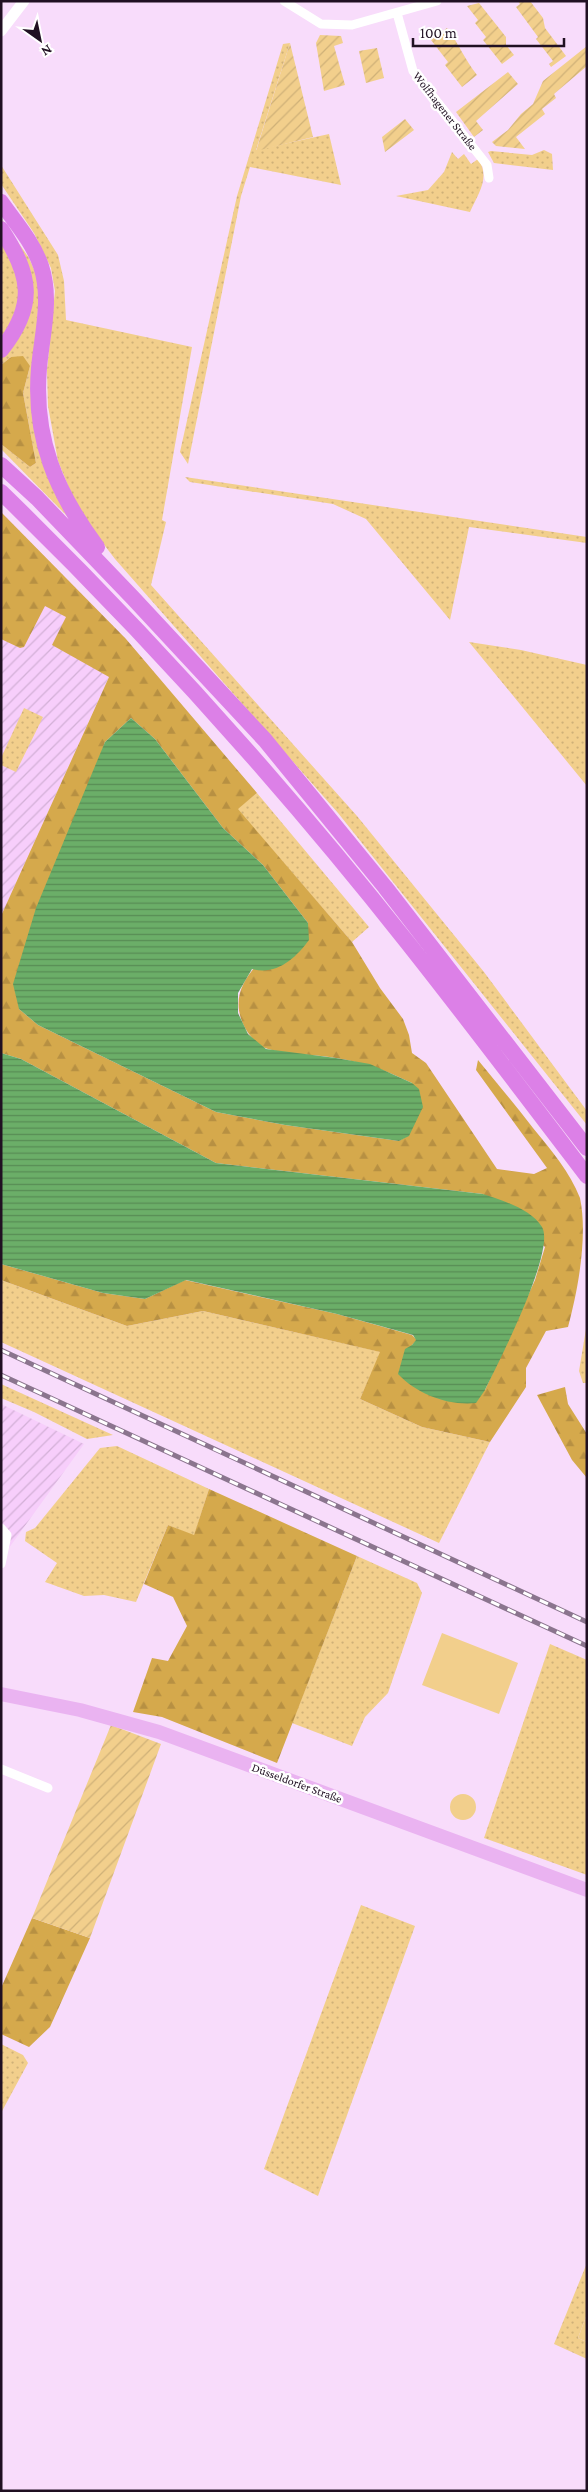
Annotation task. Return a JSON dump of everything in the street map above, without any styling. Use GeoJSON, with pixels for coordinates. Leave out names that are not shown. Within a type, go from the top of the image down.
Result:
{"type":"FeatureCollection","features":[{"type":"Feature","properties":{"kind":"highway"},"geometry":{"type":"LineString","coordinates":[[1,202],[29,241],[41,267],[46,300],[39,369],[38,403],[41,432],[50,464],[73,515],[133,598]]}},
{"type":"Feature","properties":{"kind":"highway"},"geometry":{"type":"LineString","coordinates":[[1,229],[17,253],[25,273],[26,291],[24,310],[16,331],[1,350]]}},
{"type":"Feature","properties":{"kind":"highway"},"geometry":{"type":"LineString","coordinates":[[1,465],[37,498],[265,740],[385,887],[587,1148]]}},
{"type":"Feature","properties":{"kind":"highway"},"geometry":{"type":"LineString","coordinates":[[1,492],[125,617],[251,757],[407,941],[587,1176]]}},
{"type":"Feature","properties":{"kind":"main road","name":"Düsseldorfer Straße"},"geometry":{"type":"LineString","coordinates":[[1,1694],[80,1710],[159,1732],[587,1890]]}},
{"type":"Feature","properties":{"kind":"street"},"geometry":{"type":"LineString","coordinates":[[1,31],[24,1]]}},
{"type":"Feature","properties":{"kind":"street"},"geometry":{"type":"LineString","coordinates":[[284,1],[321,24],[353,25],[437,1]]}},
{"type":"Feature","properties":{"kind":"street","name":"Wolfhagener Straße"},"geometry":{"type":"LineString","coordinates":[[397,13],[413,71],[487,165],[489,178]]}},
{"type":"Feature","properties":{"kind":"street"},"geometry":{"type":"LineString","coordinates":[[1,1528],[7,1535],[1,1564]]}},
{"type":"Feature","properties":{"kind":"street"},"geometry":{"type":"LineString","coordinates":[[1,1769],[48,1788]]}},
{"type":"Feature","properties":{"kind":"shaded area"},"geometry":{"type":"Polygon","coordinates":[[[518,1],[530,1],[543,18],[545,28],[566,56],[551,67],[549,64],[553,61],[536,39],[538,37],[516,7],[520,4],[518,1]]]}},
{"type":"Feature","properties":{"kind":"shaded area"},"geometry":{"type":"Polygon","coordinates":[[[479,3],[506,37],[506,45],[514,55],[502,64],[483,40],[486,37],[475,23],[478,20],[467,6],[479,3]]]}},
{"type":"Feature","properties":{"kind":"shaded area"},"geometry":{"type":"Polygon","coordinates":[[[447,28],[477,75],[462,87],[445,65],[448,62],[431,40],[447,28]]]}},
{"type":"Feature","properties":{"kind":"shaded area"},"geometry":{"type":"Polygon","coordinates":[[[320,35],[341,36],[343,43],[334,46],[345,85],[324,91],[316,43],[320,35]]]}},
{"type":"Feature","properties":{"kind":"shaded area"},"geometry":{"type":"Polygon","coordinates":[[[290,43],[256,150],[329,134],[341,185],[250,167],[241,196],[188,464],[180,452],[237,196],[283,44],[290,43]]]}},
{"type":"Feature","properties":{"kind":"shaded area"},"geometry":{"type":"Polygon","coordinates":[[[290,43],[313,137],[256,151],[290,43]]]}},
{"type":"Feature","properties":{"kind":"shaded area"},"geometry":{"type":"Polygon","coordinates":[[[587,46],[587,66],[554,94],[556,98],[542,109],[545,114],[516,137],[525,149],[496,146],[492,142],[508,130],[521,114],[533,104],[543,81],[587,46]]]}},
{"type":"Feature","properties":{"kind":"shaded area"},"geometry":{"type":"Polygon","coordinates":[[[377,48],[384,78],[366,83],[359,51],[377,48]]]}},
{"type":"Feature","properties":{"kind":"shaded area"},"geometry":{"type":"Polygon","coordinates":[[[508,72],[518,84],[476,121],[483,130],[474,137],[456,112],[508,72]]]}},
{"type":"Feature","properties":{"kind":"shaded area"},"geometry":{"type":"Polygon","coordinates":[[[405,119],[414,130],[385,152],[382,137],[405,119]]]}},
{"type":"Feature","properties":{"kind":"shaded area"},"geometry":{"type":"Polygon","coordinates":[[[544,150],[552,154],[553,170],[494,163],[488,152],[532,155],[544,150]]]}},
{"type":"Feature","properties":{"kind":"shaded area"},"geometry":{"type":"Polygon","coordinates":[[[452,152],[458,159],[464,154],[471,164],[478,159],[482,166],[482,185],[470,212],[396,196],[428,190],[444,172],[452,152]]]}},
{"type":"Feature","properties":{"kind":"shaded area"},"geometry":{"type":"Polygon","coordinates":[[[1,165],[58,255],[64,281],[66,320],[192,347],[162,520],[166,522],[151,585],[357,816],[484,972],[587,1111],[587,1125],[338,813],[115,559],[86,521],[71,493],[58,461],[48,406],[47,370],[55,291],[51,268],[34,233],[1,184],[1,165]]]}},
{"type":"Feature","properties":{"kind":"shaded area"},"geometry":{"type":"Polygon","coordinates":[[[1,218],[29,258],[40,283],[34,365],[69,518],[1,449],[1,444],[30,467],[36,463],[23,393],[30,366],[11,357],[1,365],[1,357],[26,324],[8,230],[1,218]]]}},
{"type":"Feature","properties":{"kind":"shaded area"},"geometry":{"type":"Polygon","coordinates":[[[1,241],[14,262],[21,304],[1,343],[1,241]]]}},
{"type":"Feature","properties":{"kind":"shaded area"},"geometry":{"type":"Polygon","coordinates":[[[185,477],[587,537],[587,543],[469,527],[450,620],[366,519],[333,504],[190,482],[185,477]]]}},
{"type":"Feature","properties":{"kind":"shaded area"},"geometry":{"type":"Polygon","coordinates":[[[1,512],[126,639],[1,916],[1,512]]]}},
{"type":"Feature","properties":{"kind":"shaded area"},"geometry":{"type":"Polygon","coordinates":[[[469,642],[521,650],[587,665],[587,786],[469,642]]]}},
{"type":"Feature","properties":{"kind":"shaded area"},"geometry":{"type":"Polygon","coordinates":[[[24,708],[43,717],[16,772],[1,765],[1,758],[24,708]]]}},
{"type":"Feature","properties":{"kind":"shaded area"},"geometry":{"type":"Polygon","coordinates":[[[131,718],[155,739],[223,828],[263,865],[308,923],[309,940],[292,959],[277,968],[269,970],[252,969],[238,993],[238,1013],[248,1034],[266,1049],[370,1064],[412,1083],[419,1089],[423,1107],[409,1136],[399,1141],[285,1125],[216,1112],[38,1025],[19,1009],[13,984],[36,908],[105,742],[131,718]]]}},
{"type":"Feature","properties":{"kind":"shaded area"},"geometry":{"type":"Polygon","coordinates":[[[257,793],[369,927],[352,942],[237,809],[257,793]]]}},
{"type":"Feature","properties":{"kind":"shaded area"},"geometry":{"type":"Polygon","coordinates":[[[1,1053],[21,1059],[216,1163],[483,1194],[515,1206],[531,1215],[542,1227],[544,1240],[541,1259],[524,1307],[485,1390],[476,1403],[455,1403],[434,1397],[414,1387],[398,1374],[405,1349],[416,1340],[413,1335],[337,1314],[186,1280],[145,1299],[103,1293],[1,1264],[1,1053]]]}},
{"type":"Feature","properties":{"kind":"shaded area"},"geometry":{"type":"Polygon","coordinates":[[[1,1280],[127,1326],[203,1311],[381,1352],[360,1399],[422,1427],[490,1442],[439,1543],[1,1342],[1,1280]]]}},
{"type":"Feature","properties":{"kind":"shaded area"},"geometry":{"type":"Polygon","coordinates":[[[587,1323],[587,1383],[583,1383],[579,1371],[587,1323]]]}},
{"type":"Feature","properties":{"kind":"shaded area"},"geometry":{"type":"Polygon","coordinates":[[[1,1384],[113,1435],[87,1439],[34,1412],[1,1398],[1,1384]]]}},
{"type":"Feature","properties":{"kind":"shaded area"},"geometry":{"type":"Polygon","coordinates":[[[1,1404],[84,1444],[1,1559],[1,1404]]]}},
{"type":"Feature","properties":{"kind":"shaded area"},"geometry":{"type":"Polygon","coordinates":[[[117,1446],[209,1489],[194,1536],[168,1525],[136,1602],[104,1595],[84,1596],[45,1582],[57,1563],[25,1541],[26,1532],[35,1528],[100,1448],[117,1446]]]}},
{"type":"Feature","properties":{"kind":"shaded area"},"geometry":{"type":"Polygon","coordinates":[[[357,1556],[417,1583],[422,1593],[388,1693],[365,1717],[352,1746],[292,1723],[357,1556]]]}},
{"type":"Feature","properties":{"kind":"shaded area"},"geometry":{"type":"Polygon","coordinates":[[[442,1633],[518,1663],[499,1714],[422,1685],[442,1633]]]}},
{"type":"Feature","properties":{"kind":"shaded area"},"geometry":{"type":"Polygon","coordinates":[[[550,1644],[587,1660],[587,1875],[484,1838],[550,1644]]]}},
{"type":"Feature","properties":{"kind":"shaded area"},"geometry":{"type":"Polygon","coordinates":[[[111,1725],[161,1744],[90,1938],[32,1918],[111,1725]]]}},
{"type":"Feature","properties":{"kind":"shaded area"},"geometry":{"type":"Polygon","coordinates":[[[463,1794],[472,1798],[476,1807],[472,1816],[463,1820],[454,1816],[450,1807],[454,1798],[463,1794]]]}},
{"type":"Feature","properties":{"kind":"shaded area"},"geometry":{"type":"Polygon","coordinates":[[[361,1905],[415,1926],[318,2196],[264,2169],[361,1905]]]}},
{"type":"Feature","properties":{"kind":"shaded area"},"geometry":{"type":"Polygon","coordinates":[[[1,2044],[23,2055],[28,2063],[1,2113],[1,2044]]]}},
{"type":"Feature","properties":{"kind":"shaded area"},"geometry":{"type":"Polygon","coordinates":[[[587,2263],[587,2314],[578,2338],[587,2342],[587,2359],[554,2344],[587,2263]]]}},
{"type":"Feature","properties":{"kind":"shaded area"},"geometry":{"type":"Polygon","coordinates":[[[587,2314],[587,2342],[578,2338],[587,2314]]]}},
{"type":"Feature","properties":{"kind":"green space"},"geometry":{"type":"Polygon","coordinates":[[[23,356],[30,366],[23,393],[36,463],[30,467],[1,444],[1,365],[11,357],[23,356]]]}},
{"type":"Feature","properties":{"kind":"green space"},"geometry":{"type":"Polygon","coordinates":[[[1,512],[126,639],[257,793],[238,809],[352,942],[380,988],[403,1019],[409,1035],[412,1053],[426,1063],[497,1169],[534,1174],[547,1168],[476,1070],[478,1060],[553,1153],[571,1179],[580,1198],[583,1229],[581,1263],[568,1327],[546,1331],[526,1368],[526,1387],[490,1442],[422,1427],[360,1399],[380,1352],[203,1311],[127,1326],[1,1280],[1,1264],[103,1293],[145,1299],[185,1280],[337,1314],[412,1335],[417,1340],[412,1345],[485,1390],[535,1280],[545,1247],[483,1194],[216,1163],[21,1059],[1,1053],[1,916],[109,677],[52,645],[66,617],[45,606],[24,647],[20,648],[1,639],[1,512]],[[131,718],[105,742],[19,1009],[38,1025],[216,1112],[285,1125],[399,1141],[409,1135],[412,1083],[356,1062],[264,1048],[257,1043],[244,1026],[239,1009],[240,994],[246,980],[255,967],[281,943],[308,923],[263,865],[223,828],[155,739],[131,718]]]}},
{"type":"Feature","properties":{"kind":"green space"},"geometry":{"type":"Polygon","coordinates":[[[565,1387],[568,1404],[587,1434],[587,1478],[572,1460],[537,1395],[565,1387]]]}},
{"type":"Feature","properties":{"kind":"green space"},"geometry":{"type":"Polygon","coordinates":[[[209,1489],[357,1556],[277,1763],[162,1717],[133,1712],[152,1658],[168,1661],[187,1626],[173,1597],[144,1584],[168,1525],[194,1535],[209,1489]]]}},
{"type":"Feature","properties":{"kind":"green space"},"geometry":{"type":"Polygon","coordinates":[[[32,1918],[90,1938],[50,2027],[29,2047],[1,2034],[1,1988],[32,1918]]]}},
{"type":"Feature","properties":{"kind":"railway"},"geometry":{"type":"LineString","coordinates":[[1,1350],[587,1622]]}},
{"type":"Feature","properties":{"kind":"railway"},"geometry":{"type":"LineString","coordinates":[[1,1375],[587,1646]]}}]}
